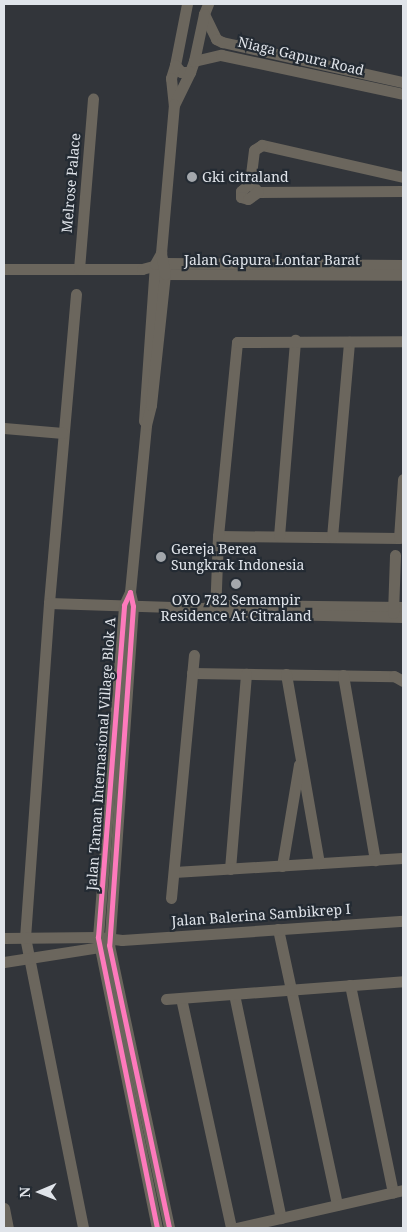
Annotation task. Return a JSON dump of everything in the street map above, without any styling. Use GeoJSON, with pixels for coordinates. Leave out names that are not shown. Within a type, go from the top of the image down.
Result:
{"type":"FeatureCollection","features":[{"type":"Feature","properties":{"kind":"street"},"geometry":{"type":"LineString","coordinates":[[174,106],[171,78],[187,4]]}},
{"type":"Feature","properties":{"kind":"street"},"geometry":{"type":"LineString","coordinates":[[174,106],[192,66],[206,9]]}},
{"type":"Feature","properties":{"kind":"street","name":"Niaga Gapura Road"},"geometry":{"type":"LineString","coordinates":[[206,9],[216,39],[222,42],[403,82]]}},
{"type":"Feature","properties":{"kind":"street","name":"Niaga Gapura Road"},"geometry":{"type":"LineString","coordinates":[[192,66],[228,55],[403,94]]}},
{"type":"Feature","properties":{"kind":"street"},"geometry":{"type":"LineString","coordinates":[[175,65],[182,72],[192,66]]}},
{"type":"Feature","properties":{"kind":"street","name":"Melrose Palace"},"geometry":{"type":"LineString","coordinates":[[80,269],[93,99]]}},
{"type":"Feature","properties":{"kind":"street","name":"Jalan Taman Internasional Village Blok A"},"geometry":{"type":"LineString","coordinates":[[156,1228],[137,1106],[104,941],[130,592],[146,425],[143,403],[160,266],[174,106]]}},
{"type":"Feature","properties":{"kind":"street"},"geometry":{"type":"LineString","coordinates":[[403,177],[262,146],[254,150],[250,183],[241,191],[241,197],[248,199],[258,192],[403,191]]}},
{"type":"Feature","properties":{"kind":"street"},"geometry":{"type":"LineString","coordinates":[[250,183],[258,192]]}},
{"type":"Feature","properties":{"kind":"street","name":"Jalan Gapura Lontar Barat"},"geometry":{"type":"LineString","coordinates":[[4,269],[403,265]]}},
{"type":"Feature","properties":{"kind":"street","name":"Jalan Gapura Lontar Barat"},"geometry":{"type":"LineString","coordinates":[[160,266],[403,275]]}},
{"type":"Feature","properties":{"kind":"street"},"geometry":{"type":"LineString","coordinates":[[76,294],[49,603],[25,937],[27,959],[83,1228]]}},
{"type":"Feature","properties":{"kind":"street"},"geometry":{"type":"LineString","coordinates":[[215,609],[218,536],[236,343],[242,340],[403,341]]}},
{"type":"Feature","properties":{"kind":"street"},"geometry":{"type":"LineString","coordinates":[[278,536],[295,340]]}},
{"type":"Feature","properties":{"kind":"street"},"geometry":{"type":"LineString","coordinates":[[332,537],[348,342]]}},
{"type":"Feature","properties":{"kind":"street"},"geometry":{"type":"LineString","coordinates":[[4,428],[63,433]]}},
{"type":"Feature","properties":{"kind":"street"},"geometry":{"type":"LineString","coordinates":[[218,536],[398,538],[403,479]]}},
{"type":"Feature","properties":{"kind":"street"},"geometry":{"type":"LineString","coordinates":[[49,603],[215,609],[398,612],[395,555]]}},
{"type":"Feature","properties":{"kind":"street"},"geometry":{"type":"LineString","coordinates":[[171,898],[194,655]]}},
{"type":"Feature","properties":{"kind":"street"},"geometry":{"type":"LineString","coordinates":[[192,673],[394,676],[403,681]]}},
{"type":"Feature","properties":{"kind":"street"},"geometry":{"type":"LineString","coordinates":[[230,869],[246,674]]}},
{"type":"Feature","properties":{"kind":"street"},"geometry":{"type":"LineString","coordinates":[[286,674],[319,863]]}},
{"type":"Feature","properties":{"kind":"street"},"geometry":{"type":"LineString","coordinates":[[343,675],[375,860]]}},
{"type":"Feature","properties":{"kind":"street"},"geometry":{"type":"LineString","coordinates":[[282,866],[301,754]]}},
{"type":"Feature","properties":{"kind":"street"},"geometry":{"type":"LineString","coordinates":[[174,872],[403,858]]}},
{"type":"Feature","properties":{"kind":"street","name":"Jalan Balerina Sambikrep I"},"geometry":{"type":"LineString","coordinates":[[4,938],[25,937],[104,941],[403,921]]}},
{"type":"Feature","properties":{"kind":"street"},"geometry":{"type":"LineString","coordinates":[[278,929],[337,1206]]}},
{"type":"Feature","properties":{"kind":"street","name":"Jalan Balerina Sambikrep I"},"geometry":{"type":"LineString","coordinates":[[4,962],[27,959],[104,941]]}},
{"type":"Feature","properties":{"kind":"street"},"geometry":{"type":"LineString","coordinates":[[166,999],[403,982]]}},
{"type":"Feature","properties":{"kind":"street"},"geometry":{"type":"LineString","coordinates":[[236,1228],[398,1192],[350,985]]}},
{"type":"Feature","properties":{"kind":"street"},"geometry":{"type":"LineString","coordinates":[[234,994],[282,1218]]}},
{"type":"Feature","properties":{"kind":"street"},"geometry":{"type":"LineString","coordinates":[[181,998],[231,1228]]}},
{"type":"Feature","properties":{"kind":"street","name":"Jalan Taman Internasional Village Blok A"},"geometry":{"type":"LineString","coordinates":[[137,1106],[169,1228]]}},
{"type":"Feature","properties":{"kind":"street"},"geometry":{"type":"LineString","coordinates":[[4,1208],[8,1228]]}},
{"type":"Feature","properties":{"kind":"cycle path"},"geometry":{"type":"LineString","coordinates":[[157,1228],[98,937],[124,605],[130,592],[133,606],[109,945],[169,1228]]}},
{"type":"Feature","properties":{"kind":"place","name":"Gki citraland"},"geometry":{"type":"Point","coordinates":[192,177]}},
{"type":"Feature","properties":{"kind":"place","name":"Gereja Berea Sungkrak Indonesia"},"geometry":{"type":"Point","coordinates":[161,557]}},
{"type":"Feature","properties":{"kind":"place","name":"OYO 782 Semampir Residence At Citraland"},"geometry":{"type":"Point","coordinates":[236,584]}}]}
